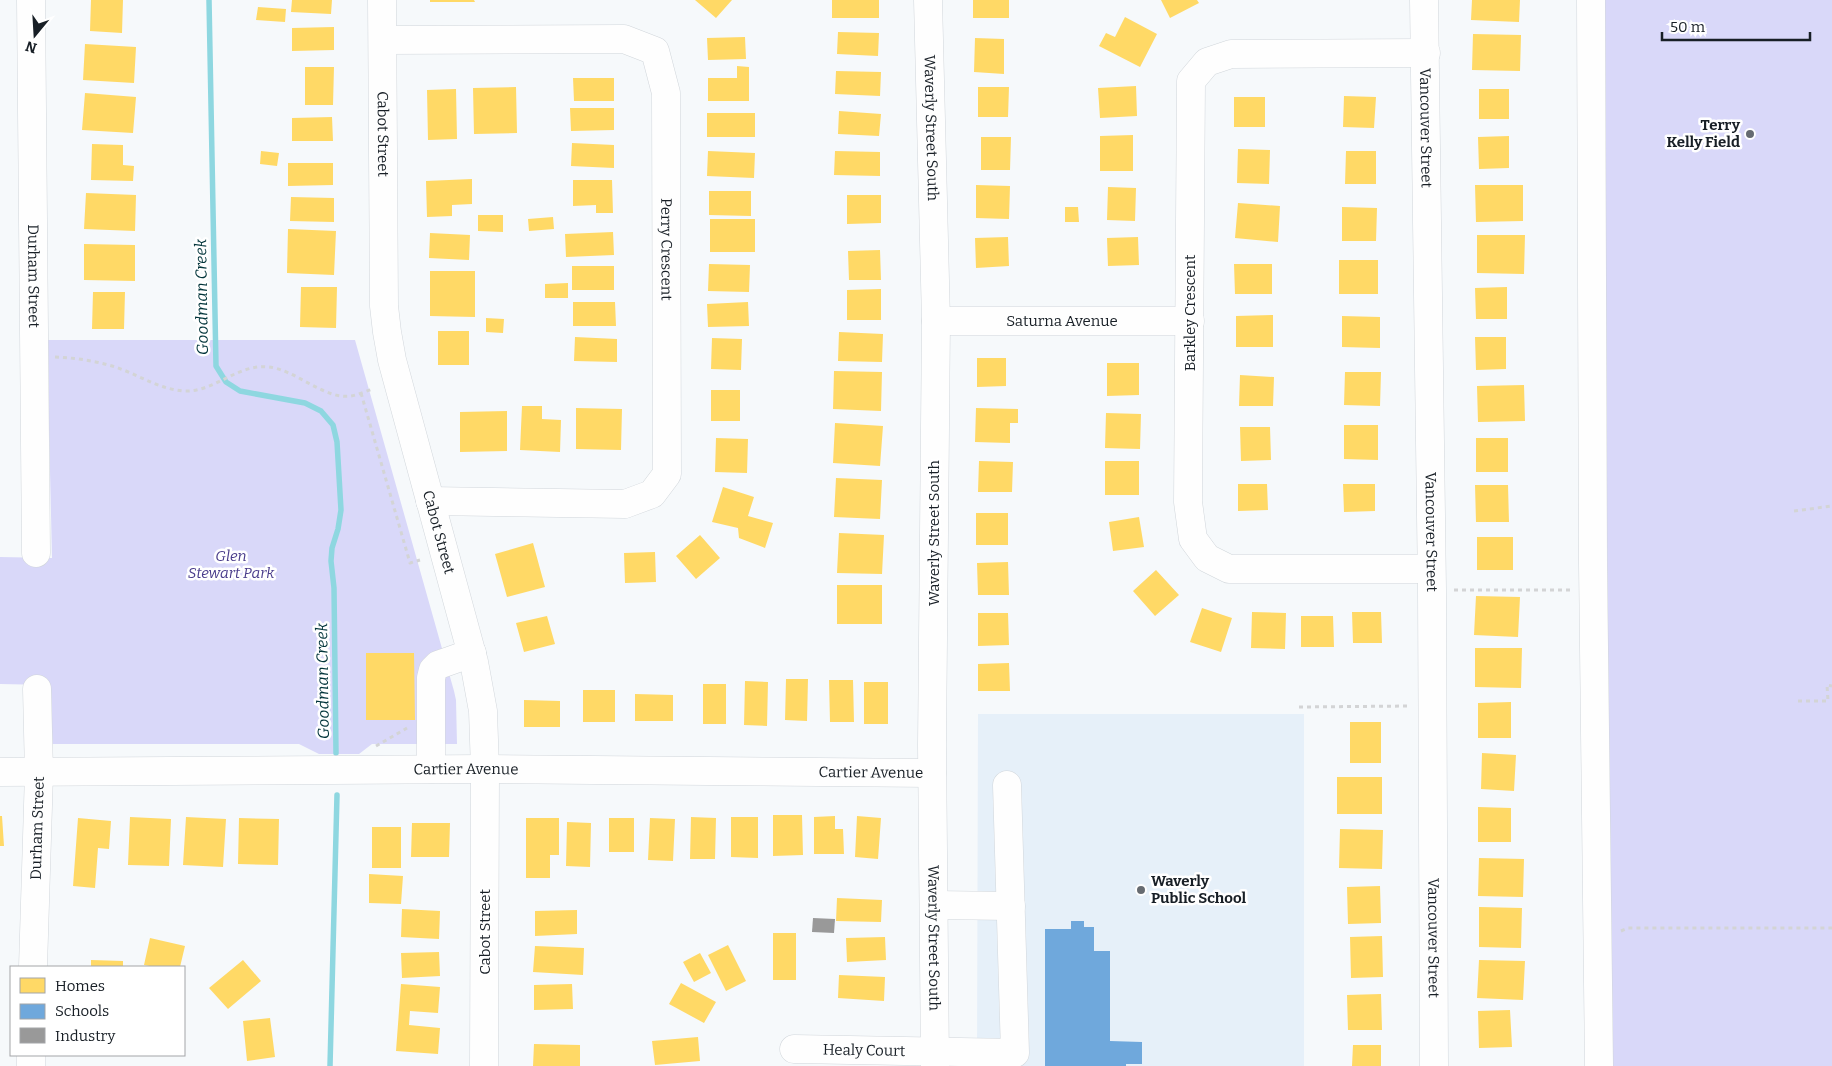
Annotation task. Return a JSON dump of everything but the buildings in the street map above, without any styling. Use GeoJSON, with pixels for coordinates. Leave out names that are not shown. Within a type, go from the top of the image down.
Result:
{"type":"FeatureCollection","features":[{"type":"Feature","properties":{"kind":"street","name":"Durham Street"},"geometry":{"type":"LineString","coordinates":[[31,0],[36,553]]}},
{"type":"Feature","properties":{"kind":"street","name":"Cabot Street"},"geometry":{"type":"LineString","coordinates":[[382,0],[384,306],[387,332],[392,360],[472,652],[483,711],[485,769],[484,1066]]}},
{"type":"Feature","properties":{"kind":"street","name":"Waverly Street South"},"geometry":{"type":"LineString","coordinates":[[928,0],[936,321],[932,773],[935,1059]]}},
{"type":"Feature","properties":{"kind":"street","name":"Vancouver Street"},"geometry":{"type":"LineString","coordinates":[[1424,0],[1432,580],[1434,1066]]}},
{"type":"Feature","properties":{"kind":"street"},"geometry":{"type":"LineString","coordinates":[[1591,0],[1592,564],[1599,1066]]}},
{"type":"Feature","properties":{"kind":"street","name":"Perry Crescent"},"geometry":{"type":"LineString","coordinates":[[383,40],[624,39],[655,51],[666,93],[667,474],[652,494],[625,504],[430,501]]}},
{"type":"Feature","properties":{"kind":"street","name":"Barkley Crescent"},"geometry":{"type":"LineString","coordinates":[[1426,53],[1231,54],[1207,62],[1192,82],[1188,502],[1193,539],[1207,558],[1229,569],[1432,580]]}},
{"type":"Feature","properties":{"kind":"street","name":"Saturna Avenue"},"geometry":{"type":"LineString","coordinates":[[936,321],[1190,321]]}},
{"type":"Feature","properties":{"kind":"street"},"geometry":{"type":"LineString","coordinates":[[431,769],[432,670],[438,665],[472,652]]}},
{"type":"Feature","properties":{"kind":"street","name":"Durham Street"},"geometry":{"type":"LineString","coordinates":[[33,966],[39,773],[37,689]]}},
{"type":"Feature","properties":{"kind":"street","name":"Cartier Avenue"},"geometry":{"type":"LineString","coordinates":[[0,772],[485,769],[932,773]]}},
{"type":"Feature","properties":{"kind":"street"},"geometry":{"type":"LineString","coordinates":[[1007,785],[1016,1059]]}},
{"type":"Feature","properties":{"kind":"street"},"geometry":{"type":"LineString","coordinates":[[934,905],[1011,906]]}},
{"type":"Feature","properties":{"kind":"street","name":"Healy Court"},"geometry":{"type":"LineString","coordinates":[[794,1049],[935,1059],[1016,1059]]}},
{"type":"Feature","properties":{"kind":"path"},"geometry":{"type":"LineString","coordinates":[[35,356],[71,358],[93,362],[125,370],[160,386],[182,391],[199,390],[214,385],[239,372],[269,366],[288,372],[336,395],[349,396],[373,389]]}},
{"type":"Feature","properties":{"kind":"path"},"geometry":{"type":"LineString","coordinates":[[361,393],[410,563],[420,560]]}},
{"type":"Feature","properties":{"kind":"path"},"geometry":{"type":"LineString","coordinates":[[1794,511],[1832,506]]}},
{"type":"Feature","properties":{"kind":"path"},"geometry":{"type":"LineString","coordinates":[[1432,580],[1578,590]]}},
{"type":"Feature","properties":{"kind":"path"},"geometry":{"type":"LineString","coordinates":[[1798,701],[1828,701],[1827,685],[1832,686]]}},
{"type":"Feature","properties":{"kind":"path"},"geometry":{"type":"LineString","coordinates":[[1299,707],[1432,706]]}},
{"type":"Feature","properties":{"kind":"path"},"geometry":{"type":"LineString","coordinates":[[374,747],[411,726]]}},
{"type":"Feature","properties":{"kind":"path"},"geometry":{"type":"LineString","coordinates":[[1598,944],[1607,944],[1616,934],[1628,928],[1832,928]]}},
{"type":"Feature","properties":{"kind":"shaded area","name":"Waverly Public School"},"geometry":{"type":"Polygon","coordinates":[[[978,714],[1304,714],[1304,1066],[977,1066],[978,714]]]}},
{"type":"Feature","properties":{"kind":"green space"},"geometry":{"type":"Polygon","coordinates":[[[1604,0],[1832,0],[1832,1066],[1610,1066],[1604,0]]]}},
{"type":"Feature","properties":{"kind":"green space","name":"Glen Stewart Park"},"geometry":{"type":"Polygon","coordinates":[[[47,340],[355,340],[454,691],[457,744],[372,744],[359,754],[319,754],[299,744],[51,744],[49,685],[0,684],[0,557],[52,558],[47,340]]]}},
{"type":"Feature","properties":{"kind":"waterway","name":"Goodman Creek"},"geometry":{"type":"LineString","coordinates":[[209,0],[216,366],[226,382],[240,391],[305,403],[321,411],[333,425],[337,442],[341,510],[332,548],[331,561],[334,588],[336,753]]}},
{"type":"Feature","properties":{"kind":"waterway","name":"Goodman Creek"},"geometry":{"type":"LineString","coordinates":[[330,1066],[337,795]]}},
{"type":"Feature","properties":{"kind":"place","name":"Terry Kelly Field"},"geometry":{"type":"Point","coordinates":[1750,134]}},
{"type":"Feature","properties":{"kind":"place","name":"Waverly Public School"},"geometry":{"type":"Point","coordinates":[1141,890]}}]}
